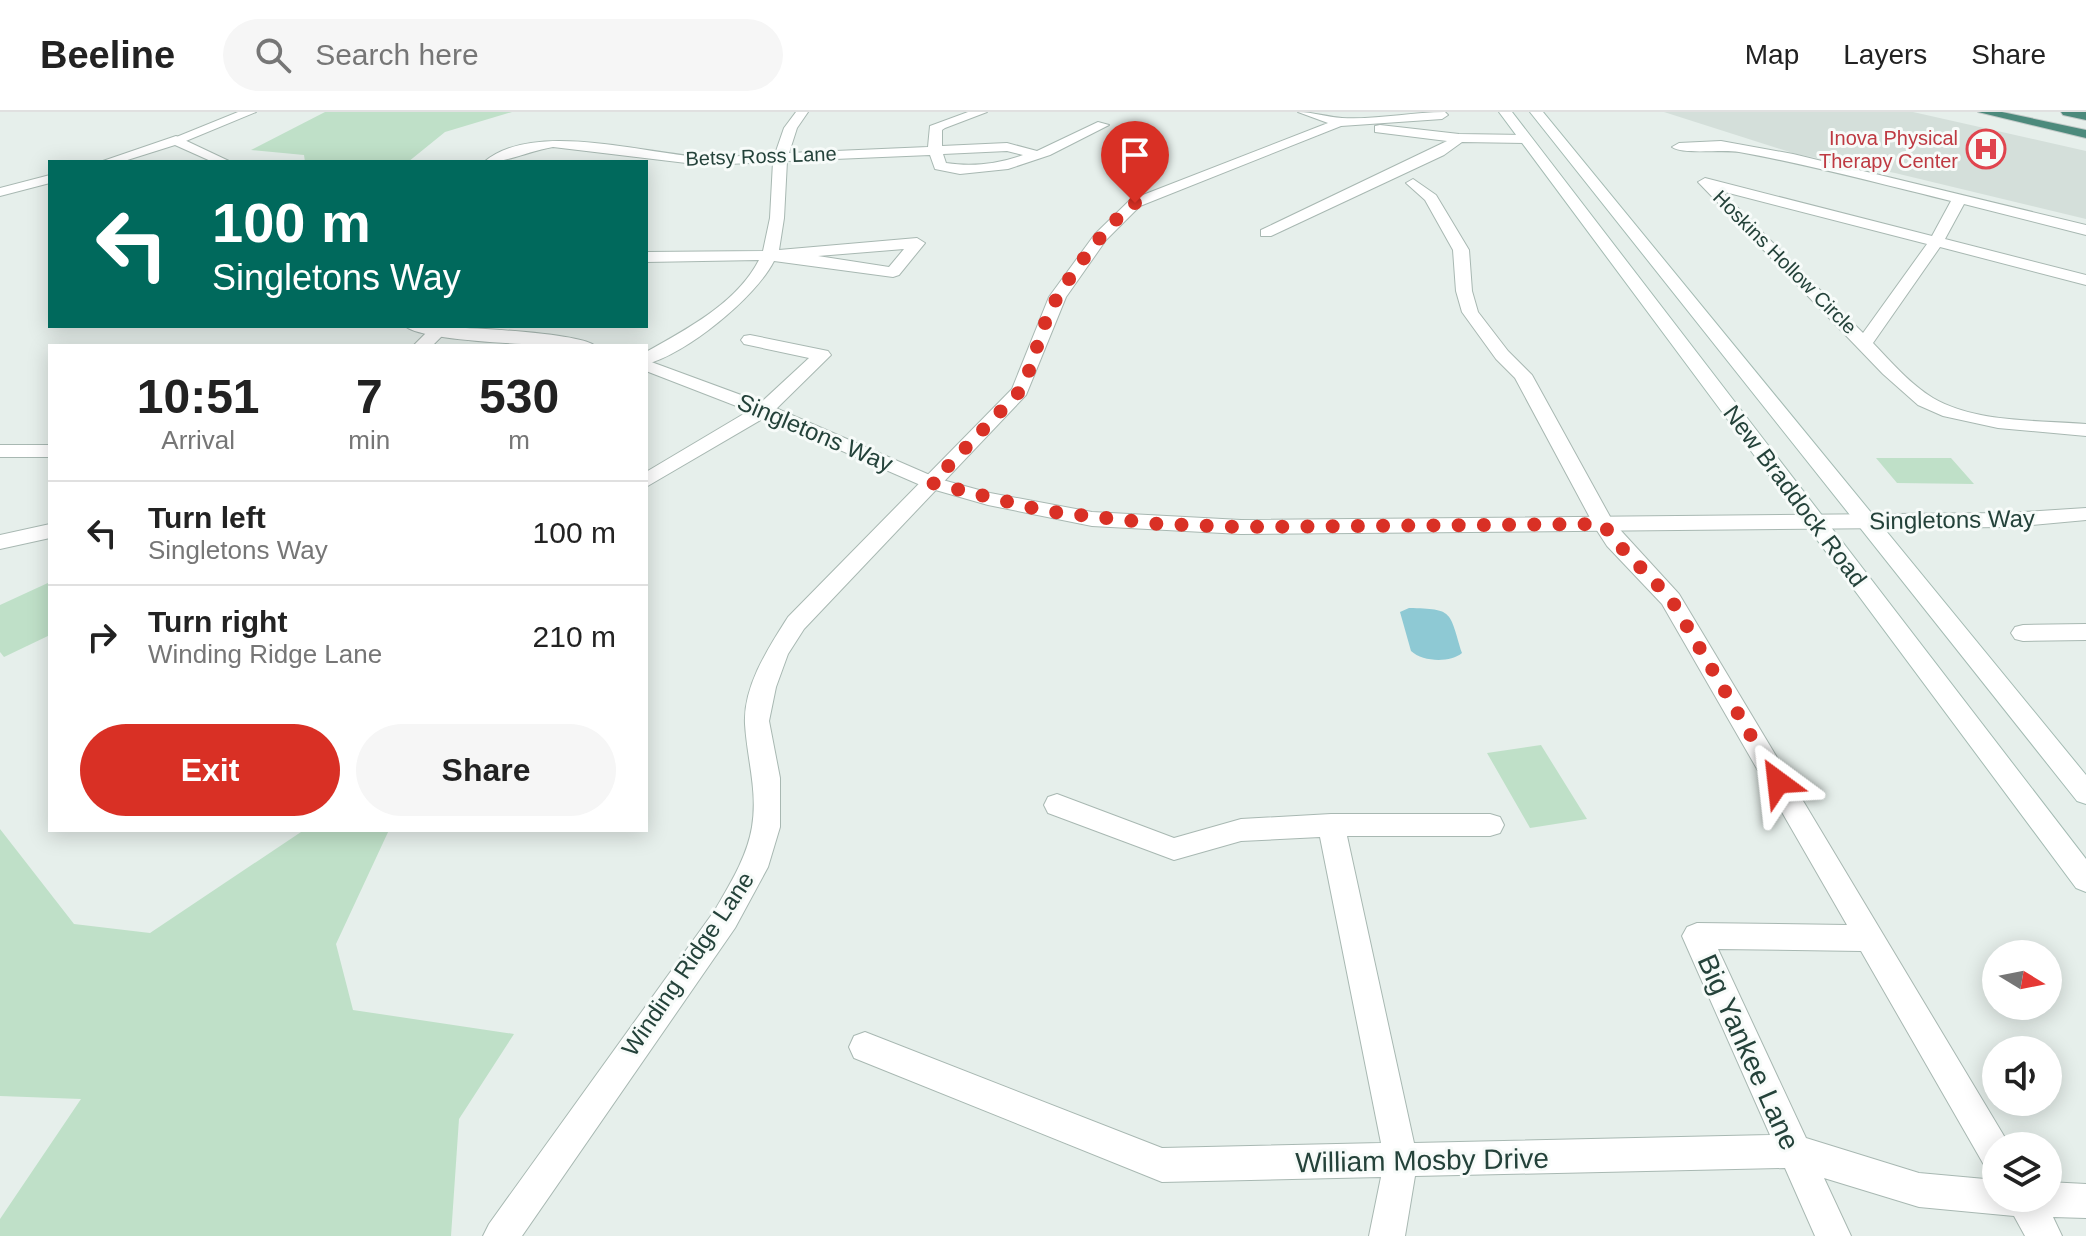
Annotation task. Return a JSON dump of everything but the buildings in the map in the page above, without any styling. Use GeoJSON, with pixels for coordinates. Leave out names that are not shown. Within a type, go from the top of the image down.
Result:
{"type":"FeatureCollection","features":[{"type":"Feature","properties":{"kind":"highway"},"geometry":{"type":"LineString","coordinates":[[1984,112],[2086,134]]}},
{"type":"Feature","properties":{"kind":"highway"},"geometry":{"type":"LineString","coordinates":[[2067,112],[2086,116]]}},
{"type":"Feature","properties":{"kind":"street"},"geometry":{"type":"LineString","coordinates":[[113,160],[250,112]]}},
{"type":"Feature","properties":{"kind":"street"},"geometry":{"type":"LineString","coordinates":[[648,358],[689,334],[732,302],[770,255],[783,144],[802,112]]}},
{"type":"Feature","properties":{"kind":"street"},"geometry":{"type":"LineString","coordinates":[[935,150],[935,129],[981,112]]}},
{"type":"Feature","properties":{"kind":"street"},"geometry":{"type":"LineString","coordinates":[[1304,112],[1341,122],[1459,138],[1525,139]]}},
{"type":"Feature","properties":{"kind":"street","name":"New Braddock Road"},"geometry":{"type":"LineString","coordinates":[[1505,112],[2086,880]]}},
{"type":"Feature","properties":{"kind":"street","name":"New Braddock Road"},"geometry":{"type":"LineString","coordinates":[[1536,112],[2086,794]]}},
{"type":"Feature","properties":{"kind":"street","name":"Winding Ridge Lane"},"geometry":{"type":"LineString","coordinates":[[501,1236],[725,919],[754,867],[766,827],[767,778],[757,721],[764,687],[777,653],[796,623],[1020,391],[1029,375],[1052,307],[1118,214],[1135,203],[1341,122],[1442,115]]}},
{"type":"Feature","properties":{"kind":"street","name":"Betsy Ross Lane"},"geometry":{"type":"LineString","coordinates":[[496,160],[530,147],[553,143],[703,161],[1007,147],[1034,154],[1103,125]]}},
{"type":"Feature","properties":{"kind":"street"},"geometry":{"type":"LineString","coordinates":[[1266,233],[1439,152],[1459,138]]}},
{"type":"Feature","properties":{"kind":"street"},"geometry":{"type":"LineString","coordinates":[[176,140],[220,160]]}},
{"type":"Feature","properties":{"kind":"street"},"geometry":{"type":"LineString","coordinates":[[1679,147],[1704,144],[1753,150],[2086,230]]}},
{"type":"Feature","properties":{"kind":"street"},"geometry":{"type":"LineString","coordinates":[[0,192],[48,180]]}},
{"type":"Feature","properties":{"kind":"street","name":"Hoskins Hollow Circle"},"geometry":{"type":"LineString","coordinates":[[2086,280],[1705,182],[1906,387],[1925,401],[1950,412],[1998,422],[2086,430]]}},
{"type":"Feature","properties":{"kind":"street"},"geometry":{"type":"LineString","coordinates":[[1413,183],[1431,198],[1461,250],[1464,291],[1470,312],[1502,355],[1523,375],[1603,524],[1615,541],[1671,599],[1983,1132]]}},
{"type":"Feature","properties":{"kind":"street"},"geometry":{"type":"LineString","coordinates":[[1865,342],[1937,240],[1960,199]]}},
{"type":"Feature","properties":{"kind":"street"},"geometry":{"type":"LineString","coordinates":[[648,257],[704,252],[770,255],[826,260],[893,272],[917,243],[770,255]]}},
{"type":"Feature","properties":{"kind":"street"},"geometry":{"type":"LineString","coordinates":[[424,328],[518,335],[574,344]]}},
{"type":"Feature","properties":{"kind":"street"},"geometry":{"type":"LineString","coordinates":[[424,344],[438,331]]}},
{"type":"Feature","properties":{"kind":"street"},"geometry":{"type":"LineString","coordinates":[[648,480],[764,410],[822,355],[750,340]]}},
{"type":"Feature","properties":{"kind":"street","name":"Singletons Way"},"geometry":{"type":"LineString","coordinates":[[648,366],[764,410],[932,483],[1045,511],[1159,524],[1257,527],[1866,522],[2009,520],[2086,514]]}},
{"type":"Feature","properties":{"kind":"street"},"geometry":{"type":"LineString","coordinates":[[0,451],[48,451]]}},
{"type":"Feature","properties":{"kind":"street"},"geometry":{"type":"LineString","coordinates":[[0,542],[48,531]]}},
{"type":"Feature","properties":{"kind":"street"},"geometry":{"type":"LineString","coordinates":[[2023,633],[2086,632]]}},
{"type":"Feature","properties":{"kind":"street"},"geometry":{"type":"LineString","coordinates":[[1057,805],[1174,849],[1241,830],[1331,825],[1490,825]]}},
{"type":"Feature","properties":{"kind":"street"},"geometry":{"type":"LineString","coordinates":[[1331,825],[1401,1161],[1387,1236]]}},
{"type":"Feature","properties":{"kind":"street","name":"Big Yankee Lane"},"geometry":{"type":"LineString","coordinates":[[1833,1236],[1697,936],[1868,938]]}},
{"type":"Feature","properties":{"kind":"street","name":"William Mosby Drive"},"geometry":{"type":"LineString","coordinates":[[865,1047],[1162,1165],[1793,1151],[1919,1190],[1982,1195]]}},
{"type":"Feature","properties":{"kind":"street","name":"William Mosby Drive"},"geometry":{"type":"LineString","coordinates":[[2062,1200],[2086,1201]]}},
{"type":"Feature","properties":{"kind":"street"},"geometry":{"type":"LineString","coordinates":[[2024,1212],[2044,1236]]}},
{"type":"Feature","properties":{"kind":"shaded area"},"geometry":{"type":"Polygon","coordinates":[[[1664,112],[1913,112],[2086,151],[2086,219],[1895,173],[1796,154],[1664,112]]]}},
{"type":"Feature","properties":{"kind":"green space"},"geometry":{"type":"Polygon","coordinates":[[[325,112],[512,112],[445,132],[410,160],[305,160],[304,155],[251,150],[325,112]]]}},
{"type":"Feature","properties":{"kind":"green space"},"geometry":{"type":"Polygon","coordinates":[[[1876,458],[1951,458],[1974,484],[1897,483],[1876,458]]]}},
{"type":"Feature","properties":{"kind":"green space"},"geometry":{"type":"Polygon","coordinates":[[[48,583],[48,636],[4,657],[0,652],[0,605],[48,583]]]}},
{"type":"Feature","properties":{"kind":"green space"},"geometry":{"type":"Polygon","coordinates":[[[1541,745],[1587,819],[1530,828],[1487,753],[1541,745]]]}},
{"type":"Feature","properties":{"kind":"green space"},"geometry":{"type":"Polygon","coordinates":[[[0,829],[74,924],[150,933],[301,832],[388,832],[336,944],[353,1010],[514,1034],[459,1119],[451,1236],[0,1236],[0,1219],[81,1099],[0,1096],[0,829]]]}},
{"type":"Feature","properties":{"kind":"water"},"geometry":{"type":"Polygon","coordinates":[[[1409,608],[1434,610],[1448,615],[1462,653],[1436,660],[1411,651],[1400,612],[1409,608]]]}},
{"type":"Feature","properties":{"kind":"place","name":"Inova Physical Therapy Center"},"geometry":{"type":"Point","coordinates":[1986,149]}},
{"type":"Feature","properties":{"kind":"route"},"geometry":{"type":"LineString","coordinates":[[1135,203],[1118,214],[1052,307],[1029,375],[1020,391],[932,483],[1045,511],[1092,519],[1159,524],[1241,527],[1603,524],[1615,541],[1671,599],[1778,782]]}}]}
